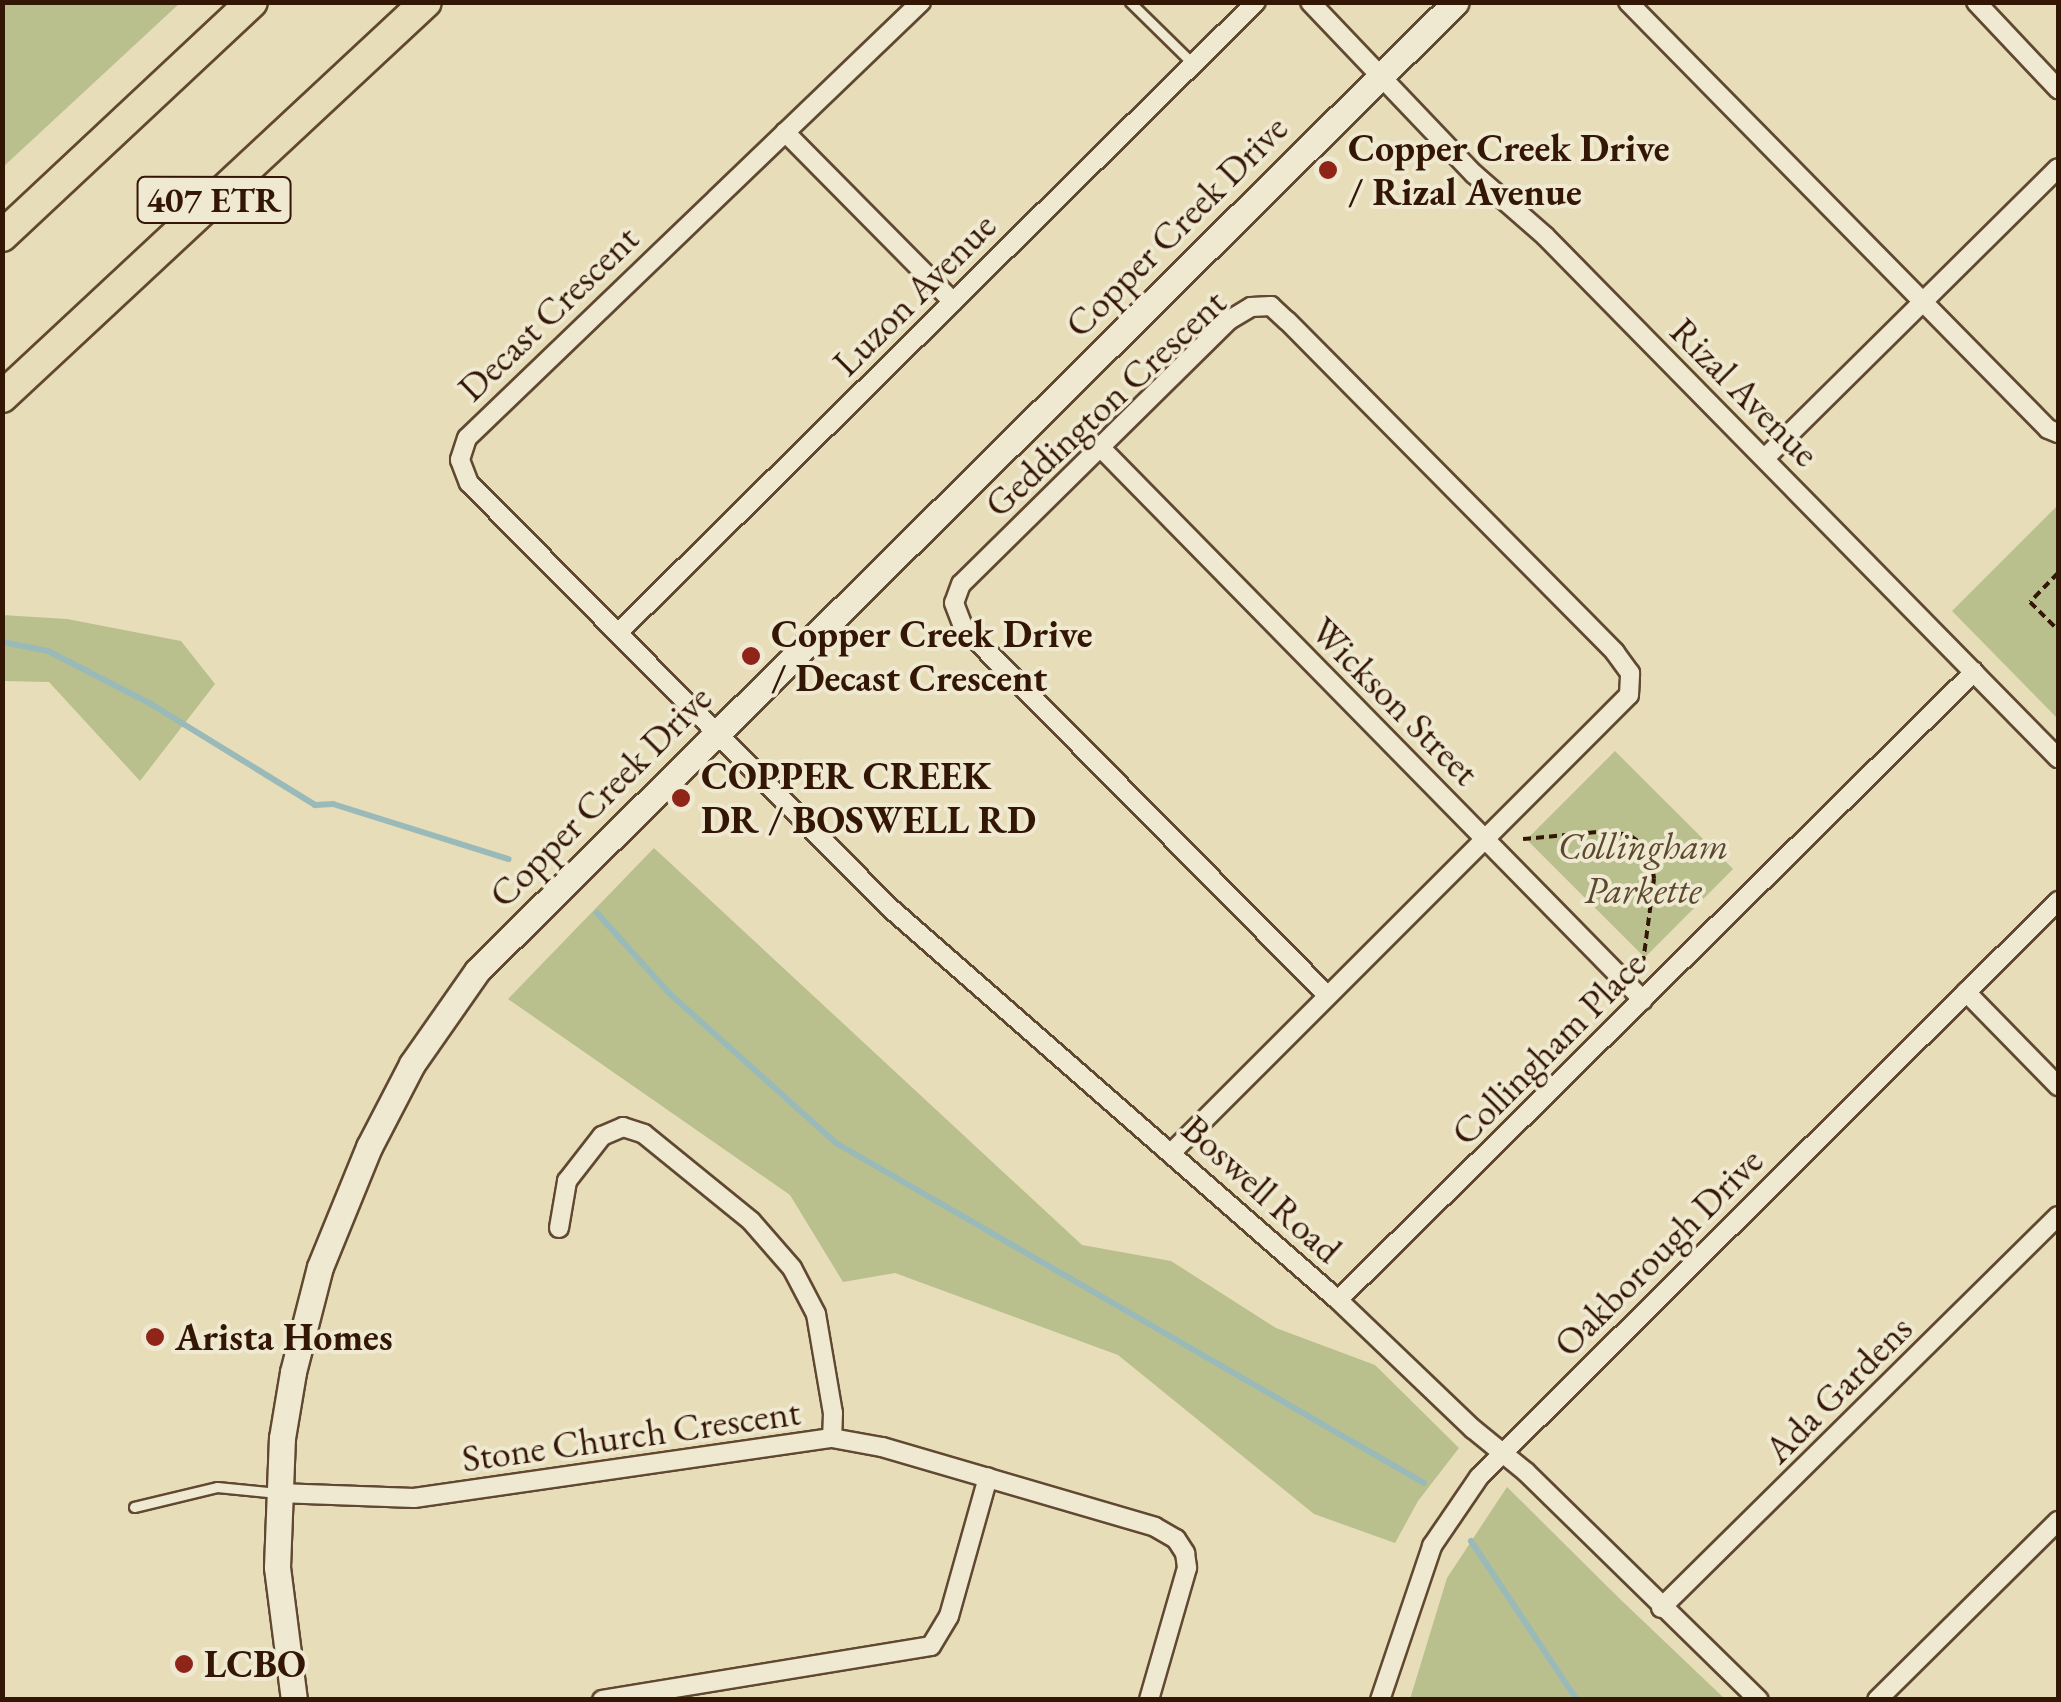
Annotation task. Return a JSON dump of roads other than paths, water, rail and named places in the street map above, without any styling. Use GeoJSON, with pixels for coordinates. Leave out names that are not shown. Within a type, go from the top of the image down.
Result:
{"type":"FeatureCollection","features":[{"type":"Feature","properties":{"kind":"highway","name":"407 ETR"},"geometry":{"type":"LineString","coordinates":[[2,236],[252,2]]}},
{"type":"Feature","properties":{"kind":"highway","name":"407 ETR"},"geometry":{"type":"LineString","coordinates":[[2,397],[426,2]]}},
{"type":"Feature","properties":{"kind":"street","name":"Decast Crescent"},"geometry":{"type":"LineString","coordinates":[[716,732],[469,483],[460,460],[467,438],[921,2]]}},
{"type":"Feature","properties":{"kind":"street","name":"Luzon Avenue"},"geometry":{"type":"LineString","coordinates":[[618,633],[1256,2]]}},
{"type":"Feature","properties":{"kind":"street","name":"Rizal Avenue"},"geometry":{"type":"LineString","coordinates":[[1310,2],[2058,758]]}},
{"type":"Feature","properties":{"kind":"street","name":"Copper Creek Drive"},"geometry":{"type":"LineString","coordinates":[[294,1700],[277,1567],[278,1493],[293,1372],[320,1267],[369,1147],[412,1064],[477,971],[1456,2]]}},
{"type":"Feature","properties":{"kind":"street"},"geometry":{"type":"LineString","coordinates":[[1628,2],[2048,429],[2058,433]]}},
{"type":"Feature","properties":{"kind":"street"},"geometry":{"type":"LineString","coordinates":[[1976,2],[2058,89]]}},
{"type":"Feature","properties":{"kind":"street"},"geometry":{"type":"LineString","coordinates":[[784,132],[953,302]]}},
{"type":"Feature","properties":{"kind":"street"},"geometry":{"type":"LineString","coordinates":[[1765,458],[2058,168]]}},
{"type":"Feature","properties":{"kind":"street","name":"Geddington Crescent"},"geometry":{"type":"LineString","coordinates":[[1172,1152],[1487,840],[1629,695],[1630,673],[1602,638],[1271,306],[1251,307],[1229,320],[962,584],[954,603],[963,627],[1328,996]]}},
{"type":"Feature","properties":{"kind":"street","name":"Wickson Street"},"geometry":{"type":"LineString","coordinates":[[1100,447],[1643,1000]]}},
{"type":"Feature","properties":{"kind":"street","name":"Collingham Place"},"geometry":{"type":"LineString","coordinates":[[1338,1300],[1974,672]]}},
{"type":"Feature","properties":{"kind":"street","name":"Boswell Road"},"geometry":{"type":"LineString","coordinates":[[716,732],[890,908],[1338,1300],[1759,1700]]}},
{"type":"Feature","properties":{"kind":"street","name":"Oakborough Drive"},"geometry":{"type":"LineString","coordinates":[[1380,1700],[1432,1546],[1455,1507],[1502,1453],[2058,902]]}},
{"type":"Feature","properties":{"kind":"street"},"geometry":{"type":"LineString","coordinates":[[1966,992],[2058,1086]]}},
{"type":"Feature","properties":{"kind":"street"},"geometry":{"type":"LineString","coordinates":[[559,1228],[566,1181],[602,1136],[623,1127],[644,1134],[751,1222],[792,1268],[816,1314],[833,1413],[832,1438]]}},
{"type":"Feature","properties":{"kind":"street","name":"Ada Gardens"},"geometry":{"type":"LineString","coordinates":[[1662,1608],[2058,1216]]}},
{"type":"Feature","properties":{"kind":"street","name":"Stone Church Crescent"},"geometry":{"type":"LineString","coordinates":[[278,1493],[414,1498],[832,1438],[988,1477],[1155,1527],[1176,1538],[1186,1553],[1187,1568],[1149,1700]]}},
{"type":"Feature","properties":{"kind":"street"},"geometry":{"type":"LineString","coordinates":[[602,1700],[932,1646],[948,1616],[988,1477]]}},
{"type":"Feature","properties":{"kind":"street"},"geometry":{"type":"LineString","coordinates":[[1877,1700],[2058,1521]]}},
{"type":"Feature","properties":{"kind":"lane"},"geometry":{"type":"LineString","coordinates":[[1130,2],[1193,64]]}},
{"type":"Feature","properties":{"kind":"lane"},"geometry":{"type":"LineString","coordinates":[[134,1507],[217,1487],[278,1493]]}},
{"type":"Feature","properties":{"kind":"waterway"},"geometry":{"type":"LineString","coordinates":[[2,642],[48,651],[151,704],[315,805],[333,804],[509,859]]}},
{"type":"Feature","properties":{"kind":"waterway"},"geometry":{"type":"LineString","coordinates":[[597,913],[670,994],[836,1143],[1424,1483]]}},
{"type":"Feature","properties":{"kind":"waterway"},"geometry":{"type":"LineString","coordinates":[[1471,1541],[1577,1700]]}},
{"type":"Feature","properties":{"kind":"place","name":"Copper Creek Drive / Rizal Avenue"},"geometry":{"type":"Point","coordinates":[1328,170]}},
{"type":"Feature","properties":{"kind":"place","name":"Copper Creek Drive / Decast Crescent"},"geometry":{"type":"Point","coordinates":[751,656]}},
{"type":"Feature","properties":{"kind":"place","name":"COPPER CREEK DR / BOSWELL RD"},"geometry":{"type":"Point","coordinates":[681,798]}},
{"type":"Feature","properties":{"kind":"place","name":"Arista Homes"},"geometry":{"type":"Point","coordinates":[155,1337]}},
{"type":"Feature","properties":{"kind":"place","name":"LCBO"},"geometry":{"type":"Point","coordinates":[184,1664]}},
{"type":"Feature","properties":{"kind":"park label","name":"Collingham Parkette"},"geometry":{"type":"Point","coordinates":[1643,868]}}]}
